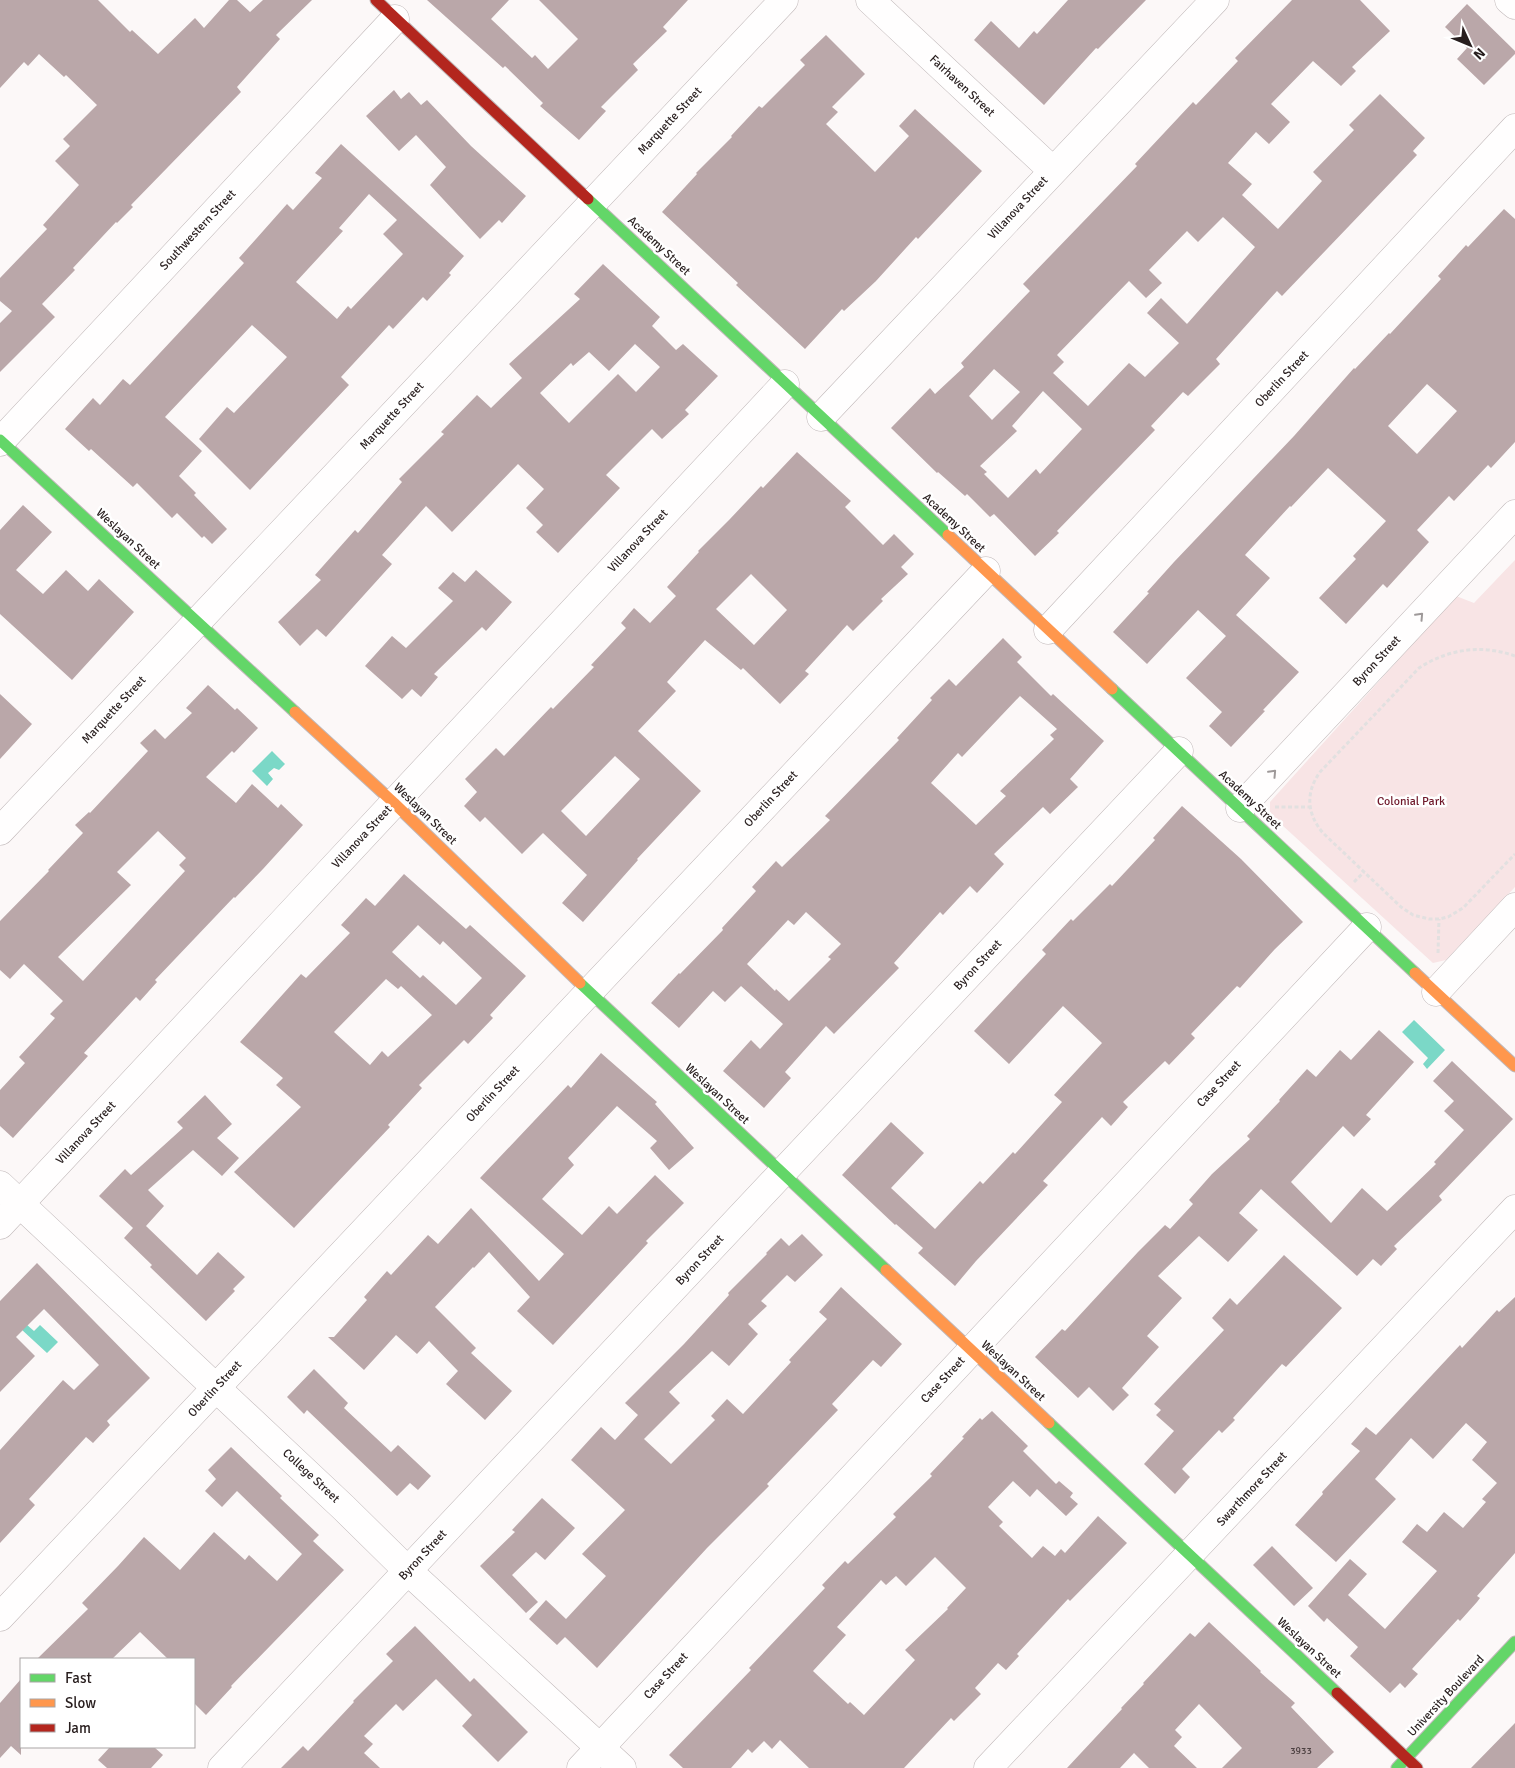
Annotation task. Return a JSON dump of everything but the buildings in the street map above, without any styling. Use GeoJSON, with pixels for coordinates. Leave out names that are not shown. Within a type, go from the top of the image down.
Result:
{"type":"FeatureCollection","features":[{"type":"Feature","properties":{"kind":"main road","name":"Academy Street"},"geometry":{"type":"LineString","coordinates":[[376,0],[1515,1066]]}},
{"type":"Feature","properties":{"kind":"main road","name":"Weslayan Street"},"geometry":{"type":"LineString","coordinates":[[0,441],[394,803],[589,992],[1417,1768]]}},
{"type":"Feature","properties":{"kind":"main road","name":"University Boulevard"},"geometry":{"type":"LineString","coordinates":[[1397,1768],[1515,1642]]}},
{"type":"Feature","properties":{"kind":"street","name":"Marquette Street"},"geometry":{"type":"LineString","coordinates":[[0,831],[784,0]]}},
{"type":"Feature","properties":{"kind":"street","name":"Fairhaven Street"},"geometry":{"type":"LineString","coordinates":[[870,0],[1053,171]]}},
{"type":"Feature","properties":{"kind":"street","name":"Villanova Street"},"geometry":{"type":"LineString","coordinates":[[821,417],[1215,0]]}},
{"type":"Feature","properties":{"kind":"street"},"geometry":{"type":"LineString","coordinates":[[1509,0],[1515,6]]}},
{"type":"Feature","properties":{"kind":"street","name":"Southwestern Street"},"geometry":{"type":"LineString","coordinates":[[0,441],[395,19]]}},
{"type":"Feature","properties":{"kind":"street","name":"Oberlin Street"},"geometry":{"type":"LineString","coordinates":[[1048,630],[1515,128]]}},
{"type":"Feature","properties":{"kind":"street","name":"Villanova Street"},"geometry":{"type":"LineString","coordinates":[[0,1225],[785,384]]}},
{"type":"Feature","properties":{"kind":"street","name":"Byron Street"},"geometry":{"type":"LineString","coordinates":[[1240,808],[1515,514]]}},
{"type":"Feature","properties":{"kind":"street","name":"Oberlin Street"},"geometry":{"type":"LineString","coordinates":[[0,1617],[986,571]]}},
{"type":"Feature","properties":{"kind":"street","name":"Byron Street"},"geometry":{"type":"LineString","coordinates":[[222,1768],[1178,751]]}},
{"type":"Feature","properties":{"kind":"street"},"geometry":{"type":"LineString","coordinates":[[1436,992],[1515,907]]}},
{"type":"Feature","properties":{"kind":"street","name":"Case Street"},"geometry":{"type":"LineString","coordinates":[[581,1768],[1367,927]]}},
{"type":"Feature","properties":{"kind":"street","name":"College Street"},"geometry":{"type":"LineString","coordinates":[[0,1185],[344,1508],[408,1571],[622,1768]]}},
{"type":"Feature","properties":{"kind":"street","name":"Swarthmore Street"},"geometry":{"type":"LineString","coordinates":[[988,1768],[1515,1209]]}},
{"type":"Feature","properties":{"kind":"path"},"geometry":{"type":"LineString","coordinates":[[1515,656],[1499,652],[1460,650],[1439,656],[1424,664],[1412,674],[1320,772],[1314,780],[1309,797],[1314,820],[1323,833],[1401,907],[1421,918],[1439,919],[1448,917],[1463,908],[1515,854]]}},
{"type":"Feature","properties":{"kind":"green space","name":"Colonial Park"},"geometry":{"type":"Polygon","coordinates":[[[1515,560],[1515,887],[1446,960],[1433,963],[1270,814],[1270,802],[1456,596],[1474,603],[1515,560]]]}},
{"type":"Feature","properties":{"kind":"shaded area"},"geometry":{"type":"Polygon","coordinates":[[[272,751],[285,764],[279,770],[274,768],[268,773],[273,779],[267,786],[252,771],[272,751]]]}},
{"type":"Feature","properties":{"kind":"shaded area"},"geometry":{"type":"Polygon","coordinates":[[[1414,1020],[1445,1050],[1427,1069],[1423,1064],[1428,1058],[1402,1032],[1414,1020]]]}},
{"type":"Feature","properties":{"kind":"shaded area"},"geometry":{"type":"Polygon","coordinates":[[[26,1324],[34,1331],[40,1325],[58,1342],[47,1353],[21,1329],[26,1324]]]}},
{"type":"Feature","properties":{"kind":"traffic: fast"},"geometry":{"type":"LineString","coordinates":[[588,199],[948,535]]}},
{"type":"Feature","properties":{"kind":"traffic: fast"},"geometry":{"type":"LineString","coordinates":[[0,440],[295,712]]}},
{"type":"Feature","properties":{"kind":"traffic: fast"},"geometry":{"type":"LineString","coordinates":[[1112,689],[1415,973]]}},
{"type":"Feature","properties":{"kind":"traffic: fast"},"geometry":{"type":"LineString","coordinates":[[580,983],[886,1270]]}},
{"type":"Feature","properties":{"kind":"traffic: fast"},"geometry":{"type":"LineString","coordinates":[[1049,1423],[1337,1693]]}},
{"type":"Feature","properties":{"kind":"traffic: fast"},"geometry":{"type":"LineString","coordinates":[[1397,1768],[1515,1642]]}},
{"type":"Feature","properties":{"kind":"traffic: slow"},"geometry":{"type":"LineString","coordinates":[[948,535],[1112,689]]}},
{"type":"Feature","properties":{"kind":"traffic: slow"},"geometry":{"type":"LineString","coordinates":[[295,712],[394,803],[580,983]]}},
{"type":"Feature","properties":{"kind":"traffic: slow"},"geometry":{"type":"LineString","coordinates":[[1415,973],[1515,1066]]}},
{"type":"Feature","properties":{"kind":"traffic: slow"},"geometry":{"type":"LineString","coordinates":[[886,1270],[1049,1423]]}},
{"type":"Feature","properties":{"kind":"traffic: jam"},"geometry":{"type":"LineString","coordinates":[[376,0],[588,199]]}},
{"type":"Feature","properties":{"kind":"traffic: jam"},"geometry":{"type":"LineString","coordinates":[[1337,1693],[1417,1768]]}}]}
